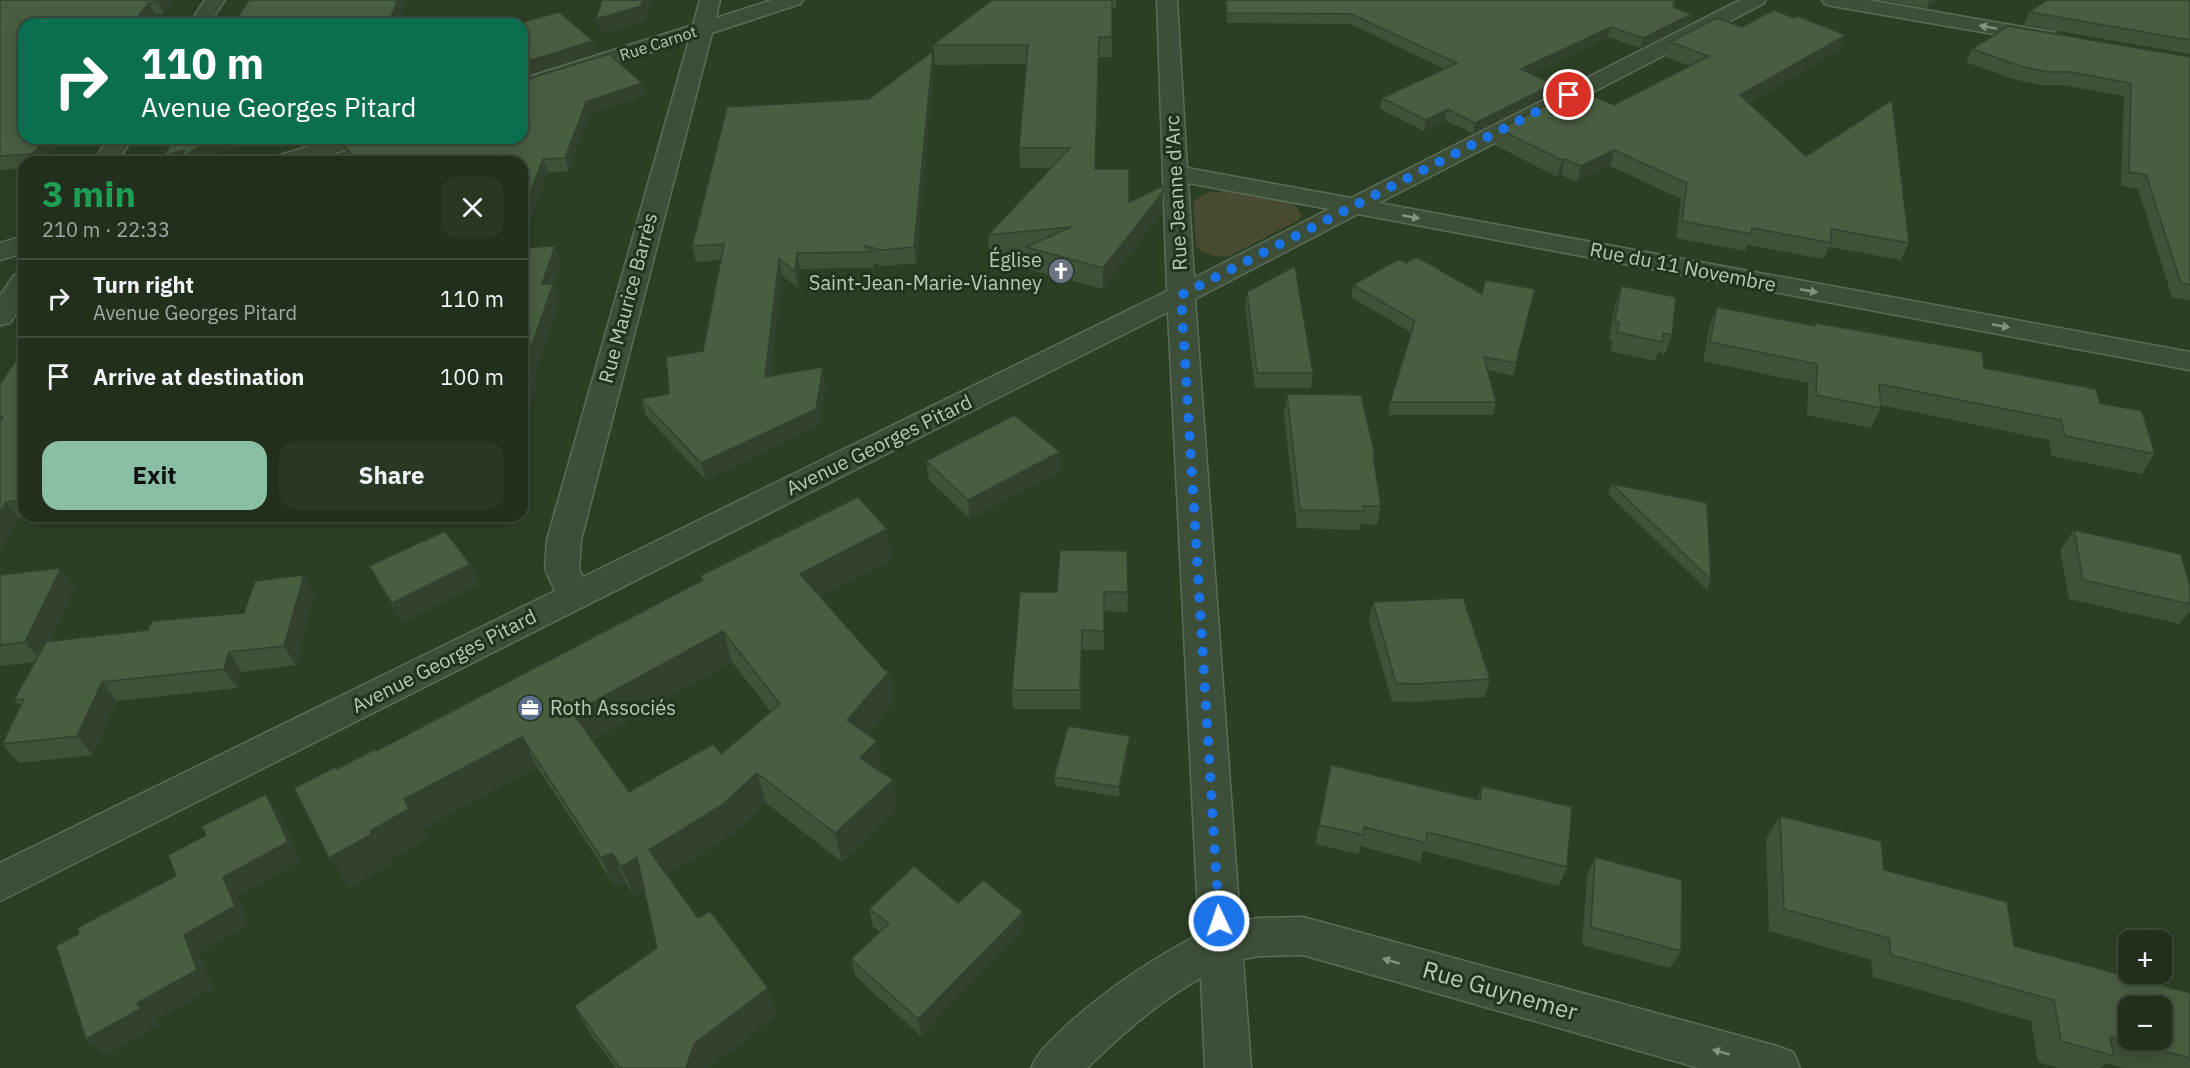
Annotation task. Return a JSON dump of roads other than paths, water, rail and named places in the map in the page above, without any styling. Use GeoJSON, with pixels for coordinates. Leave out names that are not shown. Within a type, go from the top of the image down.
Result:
{"type":"FeatureCollection","features":[{"type":"Feature","properties":{"kind":"street"},"geometry":{"type":"LineString","coordinates":[[203,18],[215,0]]}},
{"type":"Feature","properties":{"kind":"street","name":"Rue Maurice Barrès"},"geometry":{"type":"LineString","coordinates":[[574,596],[562,569],[564,540],[700,30],[710,0]]}},
{"type":"Feature","properties":{"kind":"street","name":"Rue Carnot"},"geometry":{"type":"LineString","coordinates":[[528,84],[793,0]]}},
{"type":"Feature","properties":{"kind":"street","name":"Rue Jeanne d'Arc"},"geometry":{"type":"LineString","coordinates":[[1167,0],[1181,295],[1228,1068]]}},
{"type":"Feature","properties":{"kind":"street","name":"Avenue Georges Pitard"},"geometry":{"type":"LineString","coordinates":[[0,883],[1181,295],[1755,0]]}},
{"type":"Feature","properties":{"kind":"street"},"geometry":{"type":"LineString","coordinates":[[1832,0],[2063,40]]}},
{"type":"Feature","properties":{"kind":"street"},"geometry":{"type":"LineString","coordinates":[[302,156],[340,144]]}},
{"type":"Feature","properties":{"kind":"street","name":"Rue du 11 Novembre"},"geometry":{"type":"LineString","coordinates":[[1176,173],[2190,361]]}},
{"type":"Feature","properties":{"kind":"street"},"geometry":{"type":"LineString","coordinates":[[0,252],[18,246]]}},
{"type":"Feature","properties":{"kind":"street"},"geometry":{"type":"LineString","coordinates":[[0,317],[18,290]]}},
{"type":"Feature","properties":{"kind":"street","name":"Rue Guynemer"},"geometry":{"type":"LineString","coordinates":[[1054,1068],[1104,1021],[1160,978],[1221,944],[1259,937],[1303,936],[1777,1068]]}},
{"type":"Feature","properties":{"kind":"place","name":"Église Saint-Jean-Marie-Vianney"},"geometry":{"type":"Point","coordinates":[1061,271]}},
{"type":"Feature","properties":{"kind":"place","name":"Roth Associés"},"geometry":{"type":"Point","coordinates":[530,708]}}]}
